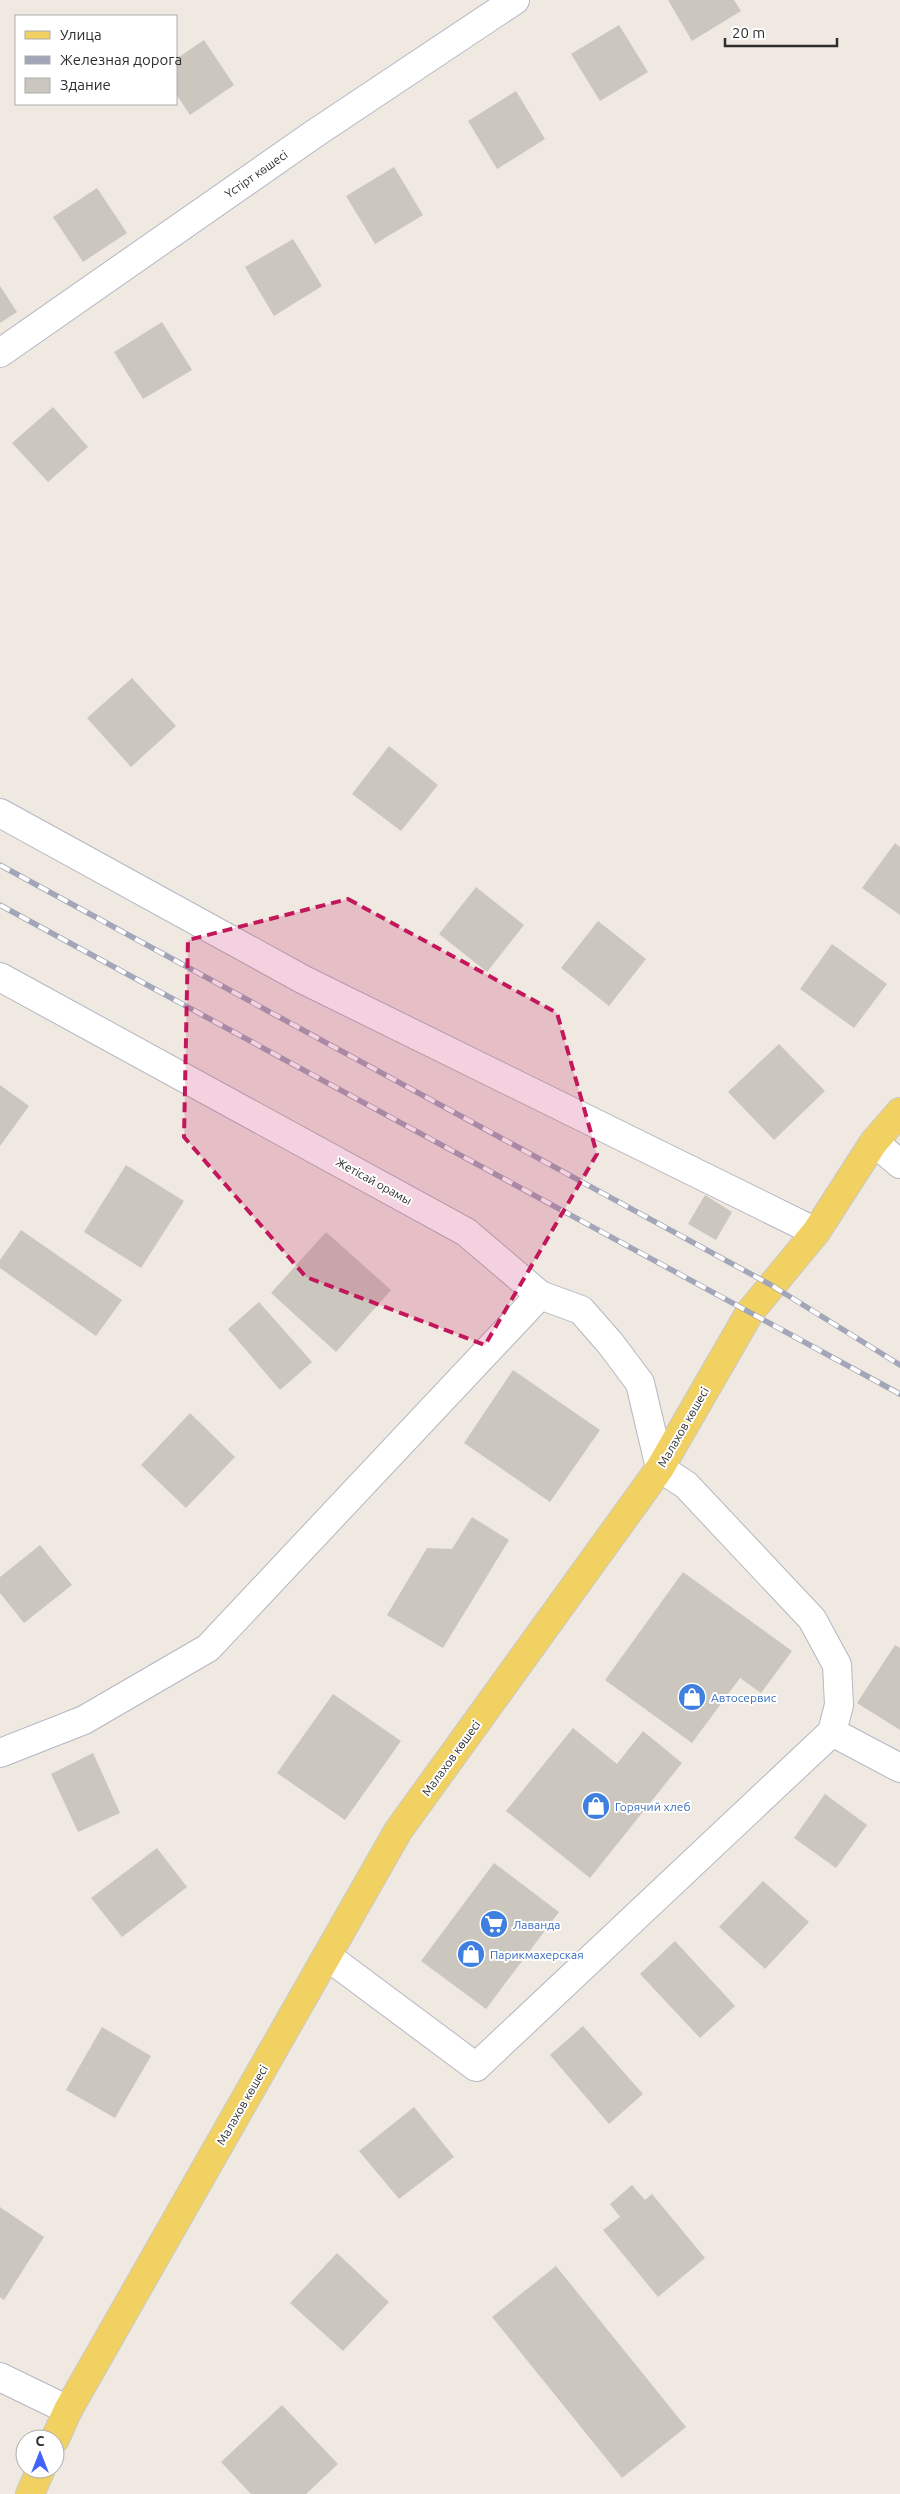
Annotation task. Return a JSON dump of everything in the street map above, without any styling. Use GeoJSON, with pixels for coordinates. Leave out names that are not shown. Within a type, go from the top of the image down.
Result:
{"type":"FeatureCollection","features":[{"type":"Feature","properties":{"kind":"main road","name":"Малахов көшесі"},"geometry":{"type":"LineString","coordinates":[[59,2429],[68,2410],[398,1831],[660,1468],[750,1312],[816,1232],[874,1142],[900,1112]]}},
{"type":"Feature","properties":{"kind":"main road"},"geometry":{"type":"LineString","coordinates":[[30,2494],[37,2479]]}},
{"type":"Feature","properties":{"kind":"street","name":"Үстірт көшесі"},"geometry":{"type":"LineString","coordinates":[[0,353],[314,134],[516,0]]}},
{"type":"Feature","properties":{"kind":"street"},"geometry":{"type":"LineString","coordinates":[[0,813],[304,980],[816,1232]]}},
{"type":"Feature","properties":{"kind":"street","name":"Жетісай орамы"},"geometry":{"type":"LineString","coordinates":[[0,977],[466,1232],[540,1295],[581,1310],[610,1343],[640,1384],[660,1468]]}},
{"type":"Feature","properties":{"kind":"street"},"geometry":{"type":"LineString","coordinates":[[874,1142],[900,1164]]}},
{"type":"Feature","properties":{"kind":"street"},"geometry":{"type":"LineString","coordinates":[[0,1753],[84,1720],[208,1648],[540,1295]]}},
{"type":"Feature","properties":{"kind":"street"},"geometry":{"type":"LineString","coordinates":[[327,1956],[476,2067],[832,1732],[839,1705],[837,1664],[812,1619],[686,1485],[660,1468]]}},
{"type":"Feature","properties":{"kind":"street"},"geometry":{"type":"LineString","coordinates":[[832,1732],[900,1768]]}},
{"type":"Feature","properties":{"kind":"street"},"geometry":{"type":"LineString","coordinates":[[0,2377],[68,2410]]}},
{"type":"Feature","properties":{"kind":"highlighted area"},"geometry":{"type":"Polygon","coordinates":[[[348,899],[557,1013],[597,1154],[485,1345],[306,1277],[184,1137],[188,940],[348,899]]]}},
{"type":"Feature","properties":{"kind":"building"},"geometry":{"type":"Polygon","coordinates":[[[668,0],[734,0],[741,11],[692,41],[668,0]]]}},
{"type":"Feature","properties":{"kind":"building"},"geometry":{"type":"Polygon","coordinates":[[[619,25],[648,72],[600,101],[571,54],[619,25]]]}},
{"type":"Feature","properties":{"kind":"building"},"geometry":{"type":"Polygon","coordinates":[[[204,40],[234,85],[190,115],[178,97],[178,58],[204,40]]]}},
{"type":"Feature","properties":{"kind":"building"},"geometry":{"type":"Polygon","coordinates":[[[516,91],[545,139],[497,169],[468,121],[516,91]]]}},
{"type":"Feature","properties":{"kind":"building"},"geometry":{"type":"Polygon","coordinates":[[[394,167],[423,215],[375,244],[346,196],[394,167]]]}},
{"type":"Feature","properties":{"kind":"building"},"geometry":{"type":"Polygon","coordinates":[[[97,188],[127,233],[83,262],[53,217],[97,188]]]}},
{"type":"Feature","properties":{"kind":"building"},"geometry":{"type":"Polygon","coordinates":[[[293,239],[322,286],[274,316],[245,267],[293,239]]]}},
{"type":"Feature","properties":{"kind":"building"},"geometry":{"type":"Polygon","coordinates":[[[0,286],[17,312],[0,323],[0,286]]]}},
{"type":"Feature","properties":{"kind":"building"},"geometry":{"type":"Polygon","coordinates":[[[162,322],[192,370],[143,399],[114,352],[162,322]]]}},
{"type":"Feature","properties":{"kind":"building"},"geometry":{"type":"Polygon","coordinates":[[[53,407],[88,447],[48,482],[12,443],[53,407]]]}},
{"type":"Feature","properties":{"kind":"building"},"geometry":{"type":"Polygon","coordinates":[[[132,678],[176,726],[131,767],[87,718],[132,678]]]}},
{"type":"Feature","properties":{"kind":"building"},"geometry":{"type":"Polygon","coordinates":[[[389,746],[438,785],[401,831],[352,794],[389,746]]]}},
{"type":"Feature","properties":{"kind":"building"},"geometry":{"type":"Polygon","coordinates":[[[895,843],[900,847],[900,915],[862,888],[895,843]]]}},
{"type":"Feature","properties":{"kind":"building"},"geometry":{"type":"Polygon","coordinates":[[[476,887],[524,925],[487,972],[439,934],[476,887]]]}},
{"type":"Feature","properties":{"kind":"building"},"geometry":{"type":"Polygon","coordinates":[[[598,921],[646,959],[609,1006],[561,968],[598,921]]]}},
{"type":"Feature","properties":{"kind":"building"},"geometry":{"type":"Polygon","coordinates":[[[832,944],[887,984],[854,1028],[800,989],[832,944]]]}},
{"type":"Feature","properties":{"kind":"building"},"geometry":{"type":"Polygon","coordinates":[[[779,1044],[825,1091],[774,1140],[728,1092],[779,1044]]]}},
{"type":"Feature","properties":{"kind":"building"},"geometry":{"type":"Polygon","coordinates":[[[0,1085],[29,1106],[0,1146],[0,1085]]]}},
{"type":"Feature","properties":{"kind":"building"},"geometry":{"type":"Polygon","coordinates":[[[126,1165],[184,1201],[141,1268],[84,1232],[126,1165]]]}},
{"type":"Feature","properties":{"kind":"building"},"geometry":{"type":"Polygon","coordinates":[[[705,1195],[732,1212],[716,1240],[688,1224],[705,1195]]]}},
{"type":"Feature","properties":{"kind":"building"},"geometry":{"type":"Polygon","coordinates":[[[21,1230],[122,1300],[96,1336],[0,1268],[0,1260],[21,1230]]]}},
{"type":"Feature","properties":{"kind":"building"},"geometry":{"type":"Polygon","coordinates":[[[326,1232],[391,1290],[336,1352],[271,1293],[326,1232]]]}},
{"type":"Feature","properties":{"kind":"building"},"geometry":{"type":"Polygon","coordinates":[[[259,1302],[312,1362],[280,1390],[228,1329],[259,1302]]]}},
{"type":"Feature","properties":{"kind":"building"},"geometry":{"type":"Polygon","coordinates":[[[513,1370],[600,1430],[550,1502],[464,1443],[513,1370]]]}},
{"type":"Feature","properties":{"kind":"building"},"geometry":{"type":"Polygon","coordinates":[[[190,1413],[235,1457],[186,1508],[141,1465],[190,1413]]]}},
{"type":"Feature","properties":{"kind":"building"},"geometry":{"type":"Polygon","coordinates":[[[472,1517],[509,1540],[443,1648],[387,1615],[427,1548],[452,1549],[472,1517]]]}},
{"type":"Feature","properties":{"kind":"building"},"geometry":{"type":"Polygon","coordinates":[[[40,1545],[72,1585],[24,1623],[0,1593],[0,1577],[40,1545]]]}},
{"type":"Feature","properties":{"kind":"building"},"geometry":{"type":"Polygon","coordinates":[[[683,1572],[792,1651],[761,1693],[740,1678],[692,1743],[605,1680],[683,1572]]]}},
{"type":"Feature","properties":{"kind":"building"},"geometry":{"type":"Polygon","coordinates":[[[895,1645],[900,1648],[900,1730],[857,1703],[895,1645]]]}},
{"type":"Feature","properties":{"kind":"building"},"geometry":{"type":"Polygon","coordinates":[[[333,1694],[401,1741],[345,1820],[277,1773],[333,1694]]]}},
{"type":"Feature","properties":{"kind":"building"},"geometry":{"type":"Polygon","coordinates":[[[573,1728],[617,1764],[643,1731],[682,1763],[590,1878],[506,1811],[573,1728]]]}},
{"type":"Feature","properties":{"kind":"building"},"geometry":{"type":"Polygon","coordinates":[[[93,1753],[120,1813],[78,1832],[51,1774],[93,1753]]]}},
{"type":"Feature","properties":{"kind":"building"},"geometry":{"type":"Polygon","coordinates":[[[825,1794],[867,1825],[836,1868],[794,1838],[825,1794]]]}},
{"type":"Feature","properties":{"kind":"building"},"geometry":{"type":"Polygon","coordinates":[[[157,1848],[187,1887],[122,1937],[91,1898],[157,1848]]]}},
{"type":"Feature","properties":{"kind":"building"},"geometry":{"type":"Polygon","coordinates":[[[494,1863],[559,1912],[486,2009],[421,1961],[494,1863]]]}},
{"type":"Feature","properties":{"kind":"building"},"geometry":{"type":"Polygon","coordinates":[[[763,1881],[809,1922],[765,1969],[719,1927],[763,1881]]]}},
{"type":"Feature","properties":{"kind":"building"},"geometry":{"type":"Polygon","coordinates":[[[675,1941],[735,2006],[700,2038],[640,1974],[675,1941]]]}},
{"type":"Feature","properties":{"kind":"building"},"geometry":{"type":"Polygon","coordinates":[[[583,2026],[643,2094],[609,2124],[550,2055],[583,2026]]]}},
{"type":"Feature","properties":{"kind":"building"},"geometry":{"type":"Polygon","coordinates":[[[102,2027],[151,2056],[115,2118],[66,2090],[102,2027]]]}},
{"type":"Feature","properties":{"kind":"building"},"geometry":{"type":"Polygon","coordinates":[[[414,2107],[454,2157],[399,2199],[359,2151],[414,2107]]]}},
{"type":"Feature","properties":{"kind":"building"},"geometry":{"type":"Polygon","coordinates":[[[632,2185],[645,2200],[652,2194],[705,2258],[658,2297],[603,2230],[620,2217],[610,2204],[632,2185]]]}},
{"type":"Feature","properties":{"kind":"building"},"geometry":{"type":"Polygon","coordinates":[[[0,2207],[44,2237],[4,2300],[0,2297],[0,2207]]]}},
{"type":"Feature","properties":{"kind":"building"},"geometry":{"type":"Polygon","coordinates":[[[337,2253],[389,2302],[343,2351],[290,2303],[337,2253]]]}},
{"type":"Feature","properties":{"kind":"building"},"geometry":{"type":"Polygon","coordinates":[[[556,2266],[686,2427],[622,2478],[492,2317],[556,2266]]]}},
{"type":"Feature","properties":{"kind":"building"},"geometry":{"type":"Polygon","coordinates":[[[282,2405],[338,2464],[306,2494],[251,2494],[221,2462],[282,2405]]]}},
{"type":"Feature","properties":{"kind":"railway"},"geometry":{"type":"LineString","coordinates":[[0,865],[771,1285],[900,1365]]}},
{"type":"Feature","properties":{"kind":"railway"},"geometry":{"type":"LineString","coordinates":[[0,905],[900,1394]]}},
{"type":"Feature","properties":{"kind":"place","name":"Автосервис"},"geometry":{"type":"Point","coordinates":[692,1697]}},
{"type":"Feature","properties":{"kind":"place","name":"Горячий хлеб"},"geometry":{"type":"Point","coordinates":[596,1806]}},
{"type":"Feature","properties":{"kind":"place","name":"Лаванда"},"geometry":{"type":"Point","coordinates":[494,1924]}},
{"type":"Feature","properties":{"kind":"place","name":"Парикмахерская"},"geometry":{"type":"Point","coordinates":[471,1954]}}]}
